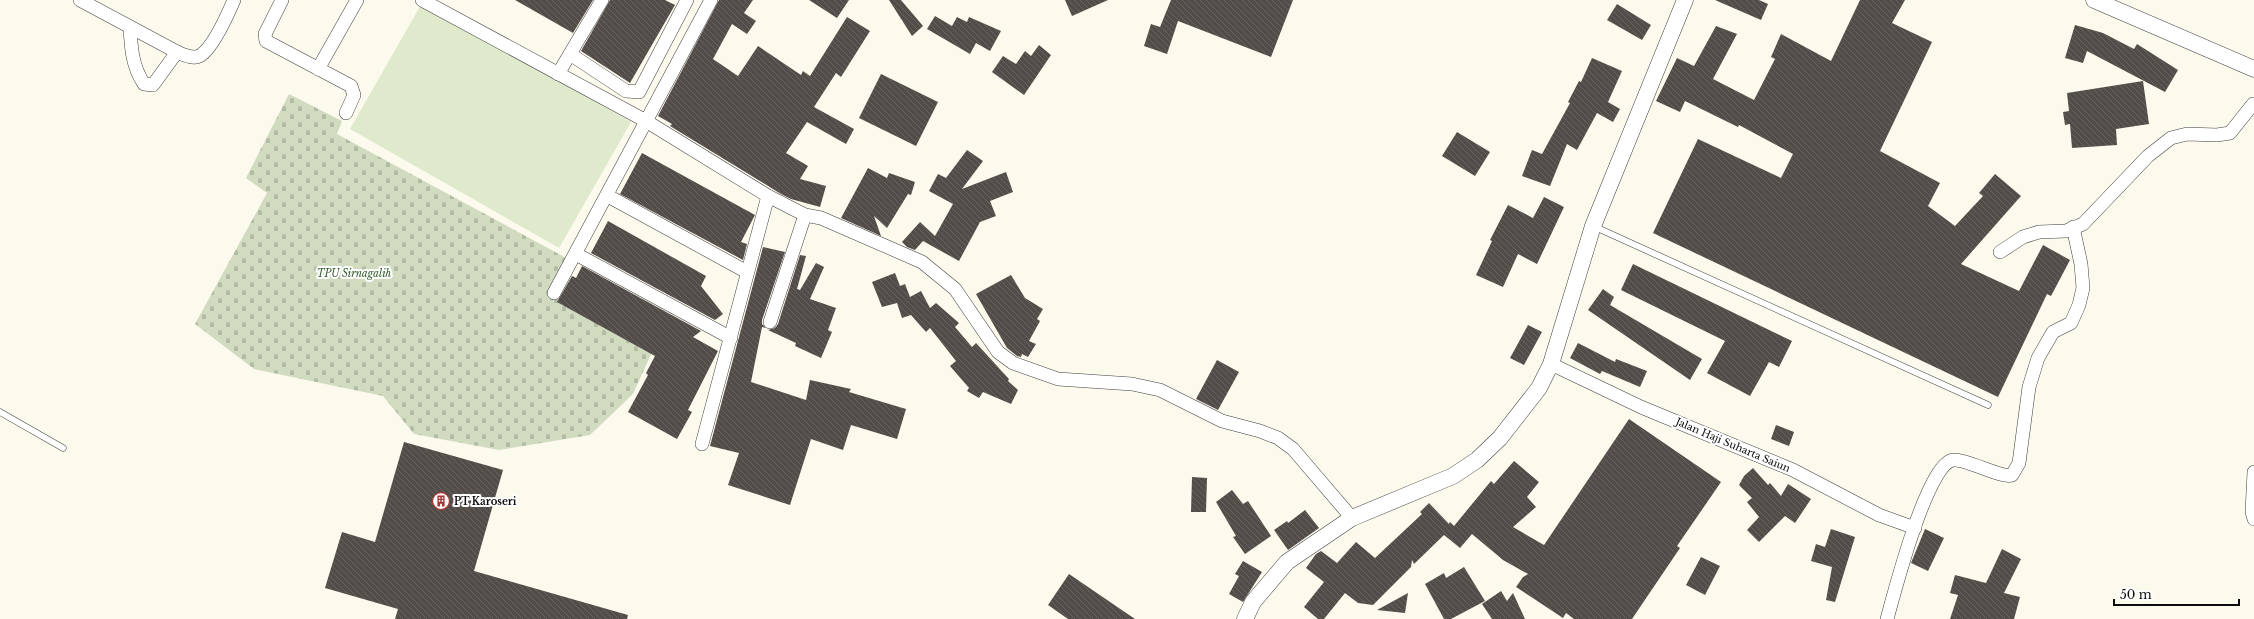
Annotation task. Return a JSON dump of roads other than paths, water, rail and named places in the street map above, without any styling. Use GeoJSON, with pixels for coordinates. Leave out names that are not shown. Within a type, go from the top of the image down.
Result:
{"type":"FeatureCollection","features":[{"type":"Feature","properties":{"kind":"street"},"geometry":{"type":"LineString","coordinates":[[80,0],[177,52],[191,57],[201,55],[210,44],[234,0]]}},
{"type":"Feature","properties":{"kind":"street"},"geometry":{"type":"LineString","coordinates":[[282,0],[265,34],[266,41],[352,88],[354,95],[346,113]]}},
{"type":"Feature","properties":{"kind":"street"},"geometry":{"type":"LineString","coordinates":[[318,69],[356,0]]}},
{"type":"Feature","properties":{"kind":"street"},"geometry":{"type":"LineString","coordinates":[[422,0],[646,121],[768,196],[805,215],[821,218],[922,262],[955,289],[998,352],[1013,363],[1058,379],[1132,384],[1160,390],[1222,420],[1278,438],[1293,449],[1352,518]]}},
{"type":"Feature","properties":{"kind":"street"},"geometry":{"type":"LineString","coordinates":[[558,74],[602,0]]}},
{"type":"Feature","properties":{"kind":"street"},"geometry":{"type":"LineString","coordinates":[[570,54],[626,91],[639,92],[687,0]]}},
{"type":"Feature","properties":{"kind":"street"},"geometry":{"type":"LineString","coordinates":[[554,293],[608,196],[646,121],[711,0]]}},
{"type":"Feature","properties":{"kind":"street"},"geometry":{"type":"LineString","coordinates":[[1245,619],[1252,602],[1287,562],[1352,518],[1452,476],[1477,460],[1500,438],[1539,388],[1551,364],[1593,226],[1685,0]]}},
{"type":"Feature","properties":{"kind":"street"},"geometry":{"type":"LineString","coordinates":[[2094,0],[2254,69]]}},
{"type":"Feature","properties":{"kind":"street"},"geometry":{"type":"LineString","coordinates":[[130,27],[132,55],[136,72],[144,84],[153,84],[177,52]]}},
{"type":"Feature","properties":{"kind":"street"},"geometry":{"type":"LineString","coordinates":[[2000,252],[2023,237],[2038,232],[2066,231],[2072,227],[2083,224],[2148,156],[2171,138],[2187,134],[2217,135],[2230,133],[2254,104]]}},
{"type":"Feature","properties":{"kind":"street"},"geometry":{"type":"LineString","coordinates":[[608,196],[747,272]]}},
{"type":"Feature","properties":{"kind":"street"},"geometry":{"type":"LineString","coordinates":[[702,444],[768,196]]}},
{"type":"Feature","properties":{"kind":"street"},"geometry":{"type":"LineString","coordinates":[[770,322],[805,215]]}},
{"type":"Feature","properties":{"kind":"street"},"geometry":{"type":"LineString","coordinates":[[1887,619],[1922,506],[1935,477],[1944,464],[1955,460],[2011,476],[2020,463],[2029,387],[2038,358],[2053,332],[2071,322],[2081,299],[2083,288],[2081,264],[2072,227]]}},
{"type":"Feature","properties":{"kind":"street"},"geometry":{"type":"LineString","coordinates":[[576,254],[731,338]]}},
{"type":"Feature","properties":{"kind":"street","name":"Jalan Haji Suharta Saiun"},"geometry":{"type":"LineString","coordinates":[[1551,364],[1641,407],[1793,470],[1880,515],[1915,528]]}},
{"type":"Feature","properties":{"kind":"street"},"geometry":{"type":"LineString","coordinates":[[2254,472],[2252,512],[2254,520]]}},
{"type":"Feature","properties":{"kind":"lane"},"geometry":{"type":"LineString","coordinates":[[1593,226],[1988,404]]}},
{"type":"Feature","properties":{"kind":"lane"},"geometry":{"type":"LineString","coordinates":[[0,412],[63,448]]}},
{"type":"Feature","properties":{"kind":"place","name":"PT Karoseri"},"geometry":{"type":"Point","coordinates":[441,501]}},
{"type":"Feature","properties":{"kind":"park label","name":"TPU Sirnagalih"},"geometry":{"type":"Point","coordinates":[354,273]}}]}
